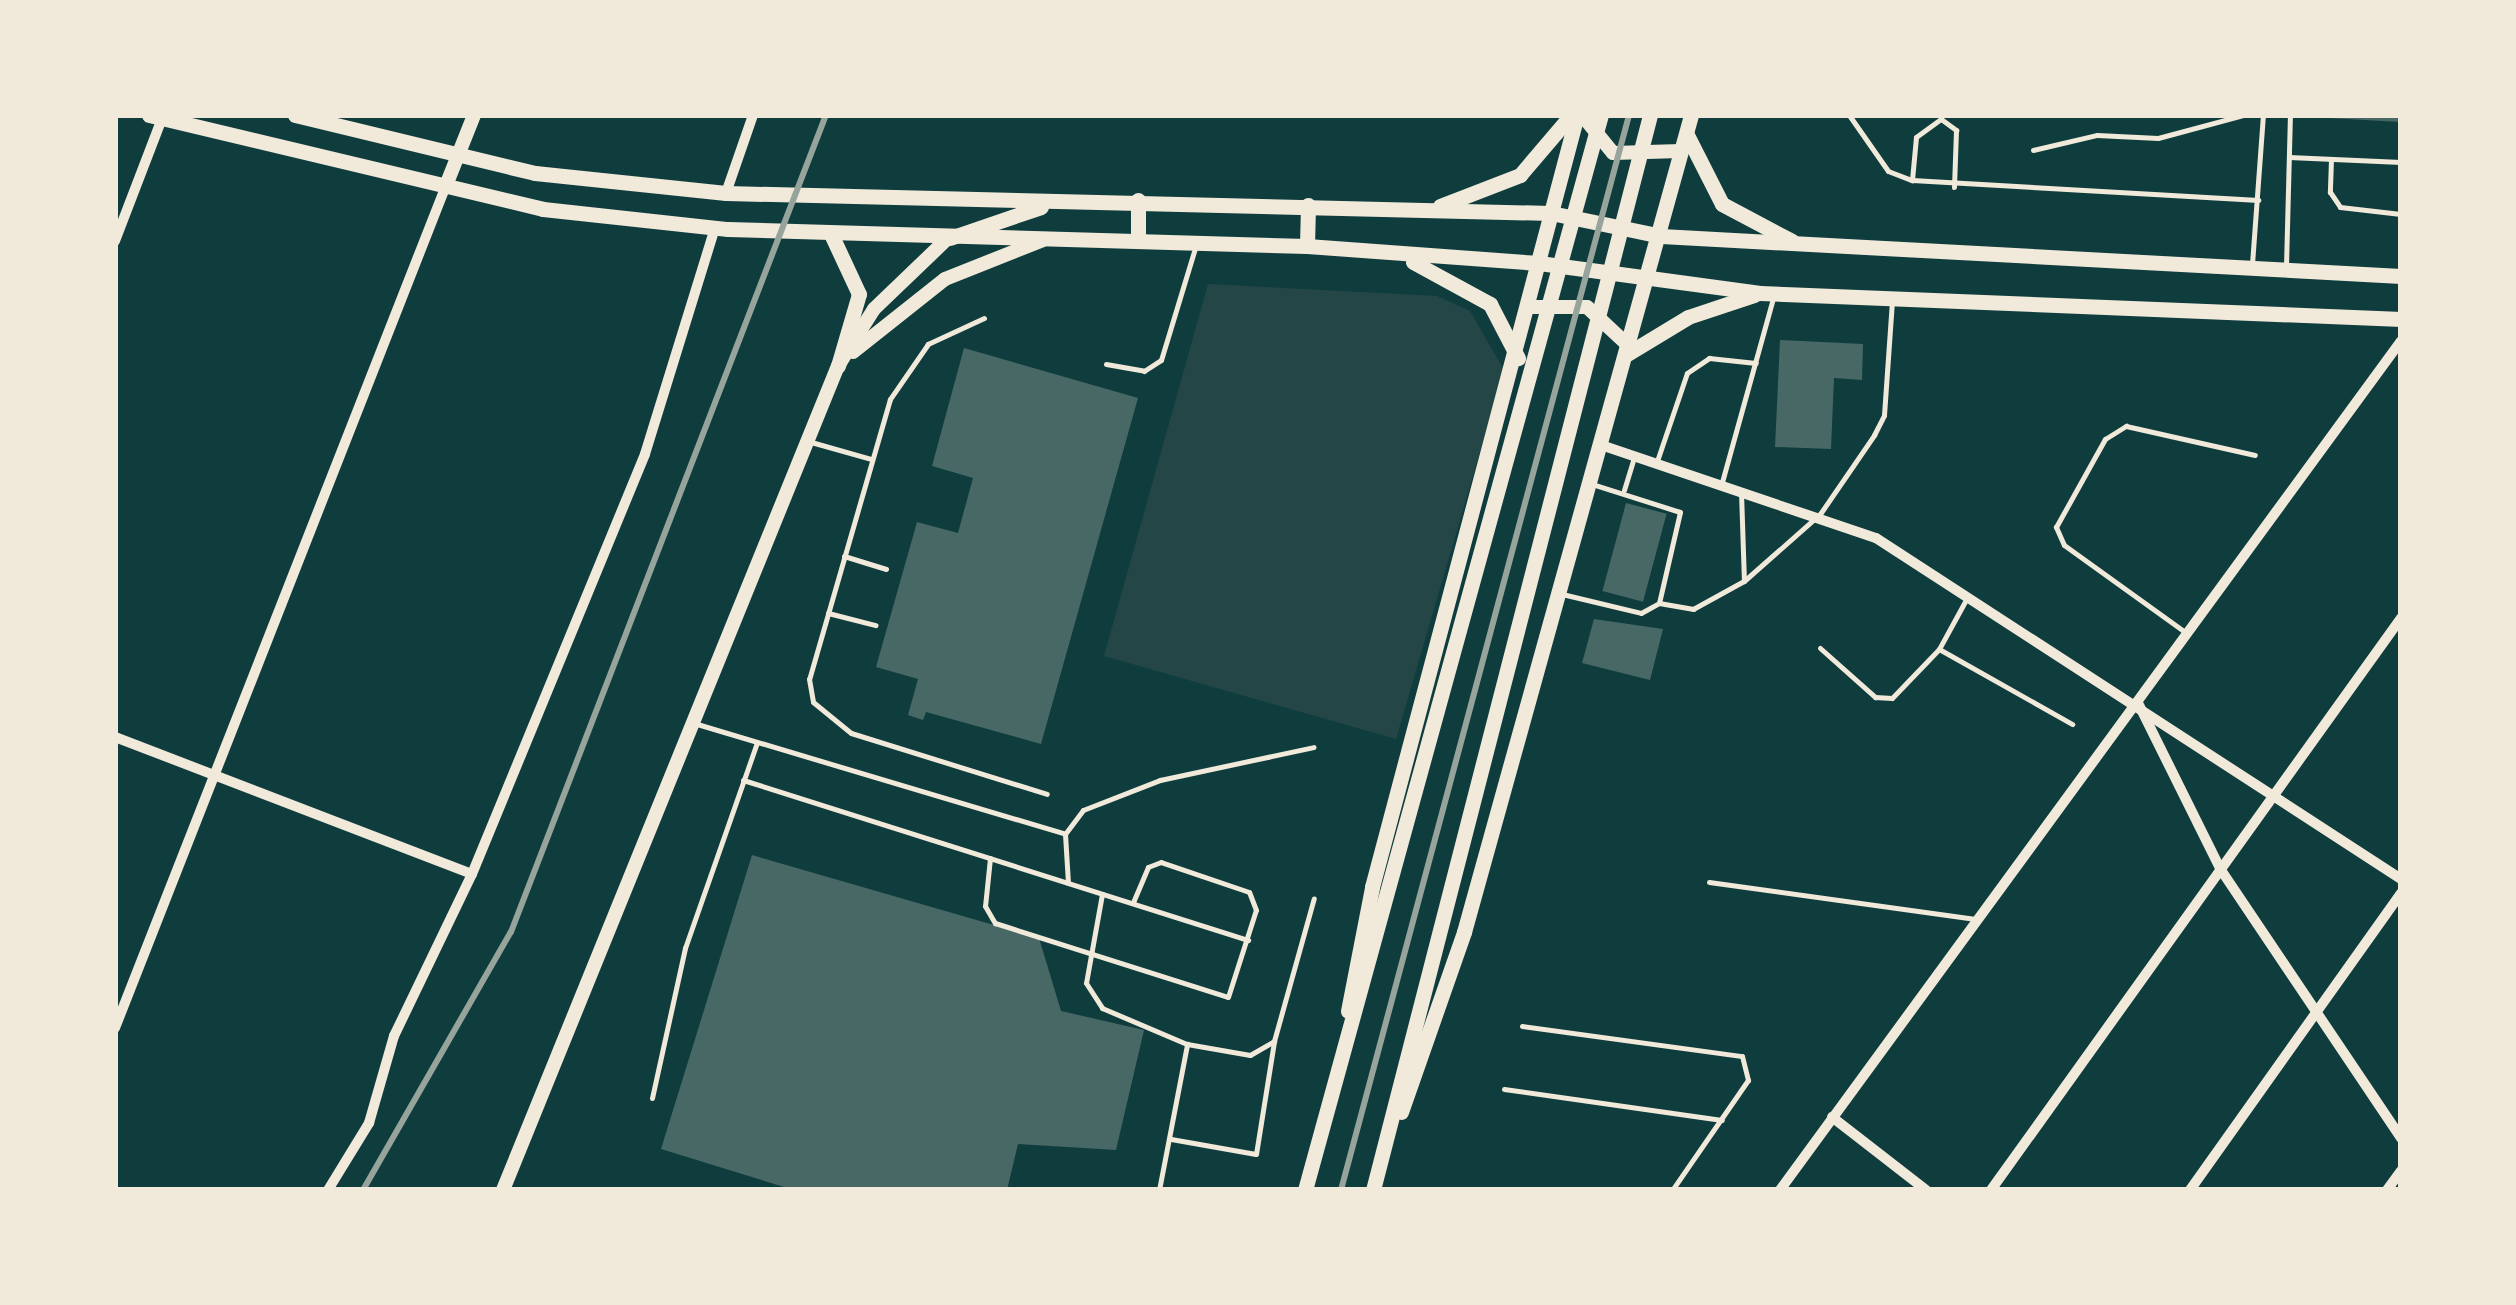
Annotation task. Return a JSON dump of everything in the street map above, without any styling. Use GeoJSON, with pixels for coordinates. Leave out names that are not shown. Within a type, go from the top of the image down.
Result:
{"type":"FeatureCollection","features":[{"type":"Feature","properties":{"kind":"main road"},"geometry":{"type":"LineString","coordinates":[[295,115],[536,173],[726,192],[1138,200],[1415,212],[1551,212],[1661,236],[1802,246],[2252,264],[2401,276]]}},
{"type":"Feature","properties":{"kind":"main road"},"geometry":{"type":"LineString","coordinates":[[444,188],[474,115]]}},
{"type":"Feature","properties":{"kind":"main road"},"geometry":{"type":"LineString","coordinates":[[1577,115],[1613,153],[1682,151]]}},
{"type":"Feature","properties":{"kind":"main road"},"geometry":{"type":"LineString","coordinates":[[1415,212],[1520,175],[1577,115]]}},
{"type":"Feature","properties":{"kind":"main road"},"geometry":{"type":"LineString","coordinates":[[1344,1058],[1352,962],[1518,358],[1577,115]]}},
{"type":"Feature","properties":{"kind":"main road"},"geometry":{"type":"LineString","coordinates":[[1306,1190],[1601,115]]}},
{"type":"Feature","properties":{"kind":"main road"},"geometry":{"type":"LineString","coordinates":[[1372,1190],[1566,452],[1650,115]]}},
{"type":"Feature","properties":{"kind":"main road"},"geometry":{"type":"LineString","coordinates":[[158,116],[444,188],[715,228],[946,240],[1138,239],[1308,246],[1394,256],[1539,263],[1767,293],[1892,292],[2401,319]]}},
{"type":"Feature","properties":{"kind":"main road"},"geometry":{"type":"LineString","coordinates":[[1382,1152],[1427,1054],[1661,236],[1689,123]]}},
{"type":"Feature","properties":{"kind":"main road"},"geometry":{"type":"LineString","coordinates":[[1689,123],[1722,204],[1802,246]]}},
{"type":"Feature","properties":{"kind":"main road"},"geometry":{"type":"LineString","coordinates":[[838,366],[882,300],[946,240],[987,220],[1085,200]]}},
{"type":"Feature","properties":{"kind":"main road"},"geometry":{"type":"LineString","coordinates":[[1138,200],[1138,239]]}},
{"type":"Feature","properties":{"kind":"main road"},"geometry":{"type":"LineString","coordinates":[[1308,205],[1308,246]]}},
{"type":"Feature","properties":{"kind":"main road"},"geometry":{"type":"LineString","coordinates":[[504,1190],[838,366],[859,294],[831,234]]}},
{"type":"Feature","properties":{"kind":"main road"},"geometry":{"type":"LineString","coordinates":[[838,366],[911,300],[1043,240]]}},
{"type":"Feature","properties":{"kind":"main road"},"geometry":{"type":"LineString","coordinates":[[1394,256],[1472,288],[1505,324],[1518,358]]}},
{"type":"Feature","properties":{"kind":"main road"},"geometry":{"type":"LineString","coordinates":[[1628,350],[1688,318],[1767,293]]}},
{"type":"Feature","properties":{"kind":"main road"},"geometry":{"type":"LineString","coordinates":[[1529,307],[1588,307],[1628,350]]}},
{"type":"Feature","properties":{"kind":"street"},"geometry":{"type":"LineString","coordinates":[[726,192],[753,115]]}},
{"type":"Feature","properties":{"kind":"street"},"geometry":{"type":"LineString","coordinates":[[115,241],[158,116]]}},
{"type":"Feature","properties":{"kind":"street"},"geometry":{"type":"LineString","coordinates":[[115,1028],[444,188]]}},
{"type":"Feature","properties":{"kind":"street"},"geometry":{"type":"LineString","coordinates":[[328,1190],[369,1122],[394,1036],[472,874],[645,454],[715,228]]}},
{"type":"Feature","properties":{"kind":"street"},"geometry":{"type":"LineString","coordinates":[[1780,1190],[2401,340]]}},
{"type":"Feature","properties":{"kind":"street"},"geometry":{"type":"LineString","coordinates":[[1601,445],[1820,514],[1970,594],[2136,699],[2401,879]]}},
{"type":"Feature","properties":{"kind":"street"},"geometry":{"type":"LineString","coordinates":[[1991,1190],[2401,618]]}},
{"type":"Feature","properties":{"kind":"street"},"geometry":{"type":"LineString","coordinates":[[2136,699],[2221,870],[2401,1138]]}},
{"type":"Feature","properties":{"kind":"street"},"geometry":{"type":"LineString","coordinates":[[115,737],[472,874]]}},
{"type":"Feature","properties":{"kind":"street"},"geometry":{"type":"LineString","coordinates":[[2190,1190],[2401,893]]}},
{"type":"Feature","properties":{"kind":"street"},"geometry":{"type":"LineString","coordinates":[[1832,1117],[1926,1190]]}},
{"type":"Feature","properties":{"kind":"street"},"geometry":{"type":"LineString","coordinates":[[2387,1190],[2401,1170]]}},
{"type":"Feature","properties":{"kind":"lane"},"geometry":{"type":"LineString","coordinates":[[1848,115],[1888,171],[1912,180],[1954,187],[2258,200]]}},
{"type":"Feature","properties":{"kind":"lane"},"geometry":{"type":"LineString","coordinates":[[2033,150],[2097,135],[2158,138],[2243,115]]}},
{"type":"Feature","properties":{"kind":"lane"},"geometry":{"type":"LineString","coordinates":[[2252,264],[2263,115]]}},
{"type":"Feature","properties":{"kind":"lane"},"geometry":{"type":"LineString","coordinates":[[2286,266],[2290,115]]}},
{"type":"Feature","properties":{"kind":"lane"},"geometry":{"type":"LineString","coordinates":[[1912,180],[1916,137],[1941,118],[1956,130],[1954,187]]}},
{"type":"Feature","properties":{"kind":"lane"},"geometry":{"type":"LineString","coordinates":[[2289,157],[2401,162]]}},
{"type":"Feature","properties":{"kind":"lane"},"geometry":{"type":"LineString","coordinates":[[2330,159],[2330,192],[2340,207],[2401,214]]}},
{"type":"Feature","properties":{"kind":"lane"},"geometry":{"type":"LineString","coordinates":[[1106,364],[1144,371],[1161,360],[1197,242]]}},
{"type":"Feature","properties":{"kind":"lane"},"geometry":{"type":"LineString","coordinates":[[1560,594],[1641,613],[1659,603],[1694,610],[1744,581],[1820,514],[1884,415],[1892,292]]}},
{"type":"Feature","properties":{"kind":"lane"},"geometry":{"type":"LineString","coordinates":[[1722,482],[1756,364],[1767,293]]}},
{"type":"Feature","properties":{"kind":"lane"},"geometry":{"type":"LineString","coordinates":[[984,318],[950,329],[905,370],[871,459],[809,679],[829,720],[1048,794]]}},
{"type":"Feature","properties":{"kind":"lane"},"geometry":{"type":"LineString","coordinates":[[1657,461],[1687,373],[1709,358],[1756,364]]}},
{"type":"Feature","properties":{"kind":"lane"},"geometry":{"type":"LineString","coordinates":[[2185,632],[2064,545],[2056,527],[2105,439],[2126,426],[2256,455]]}},
{"type":"Feature","properties":{"kind":"lane"},"geometry":{"type":"LineString","coordinates":[[808,441],[871,459]]}},
{"type":"Feature","properties":{"kind":"lane"},"geometry":{"type":"LineString","coordinates":[[1624,491],[1635,455]]}},
{"type":"Feature","properties":{"kind":"lane"},"geometry":{"type":"LineString","coordinates":[[1590,484],[1624,491],[1680,512],[1659,603]]}},
{"type":"Feature","properties":{"kind":"lane"},"geometry":{"type":"LineString","coordinates":[[1741,488],[1744,581]]}},
{"type":"Feature","properties":{"kind":"lane"},"geometry":{"type":"LineString","coordinates":[[844,556],[886,570]]}},
{"type":"Feature","properties":{"kind":"lane"},"geometry":{"type":"LineString","coordinates":[[1820,648],[1875,697],[1892,698],[1939,649],[1970,594]]}},
{"type":"Feature","properties":{"kind":"lane"},"geometry":{"type":"LineString","coordinates":[[828,614],[875,626]]}},
{"type":"Feature","properties":{"kind":"lane"},"geometry":{"type":"LineString","coordinates":[[1939,649],[2072,724]]}},
{"type":"Feature","properties":{"kind":"lane"},"geometry":{"type":"LineString","coordinates":[[696,724],[1065,834]]}},
{"type":"Feature","properties":{"kind":"lane"},"geometry":{"type":"LineString","coordinates":[[652,1098],[686,948],[756,742]]}},
{"type":"Feature","properties":{"kind":"lane"},"geometry":{"type":"LineString","coordinates":[[1068,883],[1065,834],[1083,810],[1160,780],[1314,747]]}},
{"type":"Feature","properties":{"kind":"lane"},"geometry":{"type":"LineString","coordinates":[[743,780],[1248,940]]}},
{"type":"Feature","properties":{"kind":"lane"},"geometry":{"type":"LineString","coordinates":[[990,858],[985,906],[995,923],[1220,1000],[1248,940],[1256,910],[1249,892],[1178,868],[1148,867],[1133,902]]}},
{"type":"Feature","properties":{"kind":"lane"},"geometry":{"type":"LineString","coordinates":[[1708,882],[1976,919]]}},
{"type":"Feature","properties":{"kind":"lane"},"geometry":{"type":"LineString","coordinates":[[1102,894],[1086,983],[1102,1008],[1186,1044],[1250,1054],[1274,1041]]}},
{"type":"Feature","properties":{"kind":"lane"},"geometry":{"type":"LineString","coordinates":[[1172,1140],[1256,1154],[1274,1041],[1314,898]]}},
{"type":"Feature","properties":{"kind":"lane"},"geometry":{"type":"LineString","coordinates":[[1522,1026],[1742,1056],[1748,1080],[1672,1190]]}},
{"type":"Feature","properties":{"kind":"lane"},"geometry":{"type":"LineString","coordinates":[[1159,1190],[1172,1140],[1186,1044]]}},
{"type":"Feature","properties":{"kind":"lane"},"geometry":{"type":"LineString","coordinates":[[1504,1089],[1722,1120]]}},
{"type":"Feature","properties":{"kind":"shaded area"},"geometry":{"type":"Polygon","coordinates":[[[1208,284],[1437,296],[1470,311],[1504,370],[1396,739],[1104,656],[1208,284]]]}},
{"type":"Feature","properties":{"kind":"building"},"geometry":{"type":"Polygon","coordinates":[[[2401,115],[2401,122],[2329,118],[2401,115]]]}},
{"type":"Feature","properties":{"kind":"building"},"geometry":{"type":"Polygon","coordinates":[[[1780,340],[1863,344],[1862,380],[1834,378],[1831,449],[1775,447],[1780,340]]]}},
{"type":"Feature","properties":{"kind":"building"},"geometry":{"type":"Polygon","coordinates":[[[964,348],[1138,398],[1041,744],[926,712],[923,720],[908,715],[918,679],[876,667],[917,522],[958,533],[973,478],[932,466],[964,348]]]}},
{"type":"Feature","properties":{"kind":"building"},"geometry":{"type":"Polygon","coordinates":[[[1626,503],[1667,514],[1643,602],[1602,591],[1626,503]]]}},
{"type":"Feature","properties":{"kind":"building"},"geometry":{"type":"Polygon","coordinates":[[[1594,619],[1663,629],[1650,680],[1582,663],[1594,619]]]}},
{"type":"Feature","properties":{"kind":"building"},"geometry":{"type":"Polygon","coordinates":[[[752,855],[1039,938],[1061,1011],[1144,1030],[1116,1150],[1018,1144],[1007,1190],[794,1190],[661,1149],[752,855]]]}},
{"type":"Feature","properties":{"kind":"railway"},"geometry":{"type":"LineString","coordinates":[[363,1190],[511,932],[826,115]]}},
{"type":"Feature","properties":{"kind":"railway"},"geometry":{"type":"LineString","coordinates":[[1341,1190],[1629,115]]}}]}
